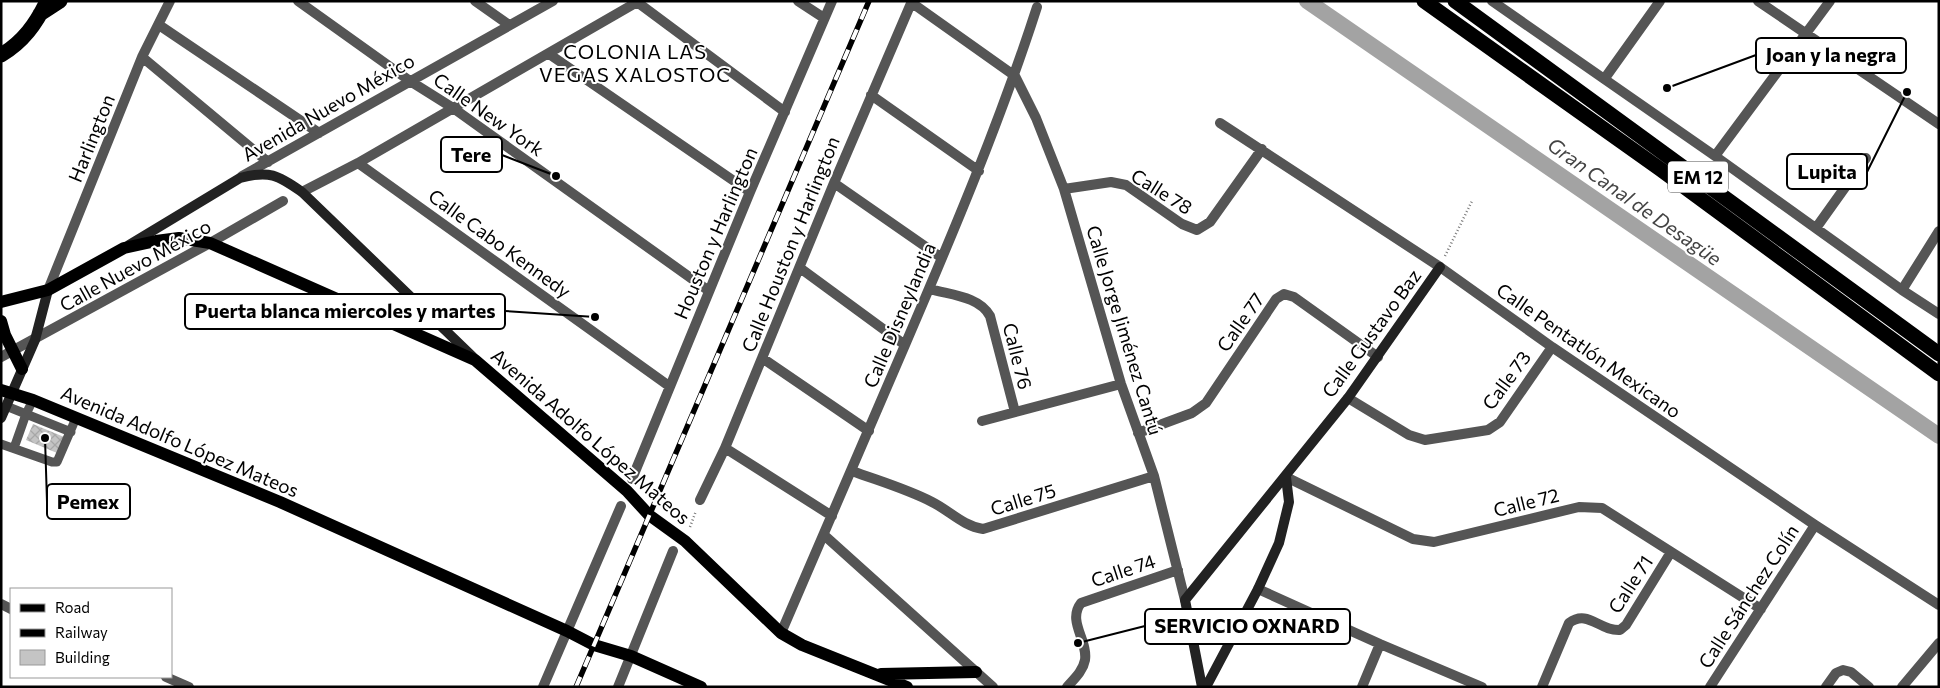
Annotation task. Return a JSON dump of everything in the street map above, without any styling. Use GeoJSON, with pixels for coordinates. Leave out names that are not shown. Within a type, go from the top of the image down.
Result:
{"type":"FeatureCollection","features":[{"type":"Feature","properties":{"kind":"highway"},"geometry":{"type":"LineString","coordinates":[[1,55],[14,47],[28,33],[44,8],[60,1]]}},
{"type":"Feature","properties":{"kind":"highway","name":"EM 12"},"geometry":{"type":"LineString","coordinates":[[1424,1],[1668,175],[1939,374]]}},
{"type":"Feature","properties":{"kind":"highway","name":"EM 12"},"geometry":{"type":"LineString","coordinates":[[1455,1],[1939,354]]}},
{"type":"Feature","properties":{"kind":"main road","name":"Avenida Adolfo López Mateos"},"geometry":{"type":"LineString","coordinates":[[1,302],[48,290],[124,248],[179,238],[210,243],[475,360],[627,492],[649,515],[685,541],[781,633],[802,644],[907,687]]}},
{"type":"Feature","properties":{"kind":"main road"},"geometry":{"type":"LineString","coordinates":[[1,320],[5,335],[5,353],[22,370]]}},
{"type":"Feature","properties":{"kind":"main road","name":"Avenida Adolfo López Mateos"},"geometry":{"type":"LineString","coordinates":[[6,391],[33,400],[280,502],[567,630],[594,645],[631,656],[700,687]]}},
{"type":"Feature","properties":{"kind":"main road"},"geometry":{"type":"LineString","coordinates":[[876,674],[976,672]]}},
{"type":"Feature","properties":{"kind":"street","name":"Harlington"},"geometry":{"type":"LineString","coordinates":[[48,290],[142,57],[170,1]]}},
{"type":"Feature","properties":{"kind":"street","name":"Calle New York"},"geometry":{"type":"LineString","coordinates":[[298,1],[410,81],[453,108],[709,291]]}},
{"type":"Feature","properties":{"kind":"street"},"geometry":{"type":"LineString","coordinates":[[475,1],[509,25]]}},
{"type":"Feature","properties":{"kind":"street","name":"Avenida Nuevo México"},"geometry":{"type":"LineString","coordinates":[[124,248],[240,178],[553,1]]}},
{"type":"Feature","properties":{"kind":"street"},"geometry":{"type":"LineString","coordinates":[[798,1],[824,18]]}},
{"type":"Feature","properties":{"kind":"street","name":"Houston y Harlington"},"geometry":{"type":"LineString","coordinates":[[632,479],[750,192],[832,1]]}},
{"type":"Feature","properties":{"kind":"street"},"geometry":{"type":"LineString","coordinates":[[1605,78],[1660,1]]}},
{"type":"Feature","properties":{"kind":"street"},"geometry":{"type":"LineString","coordinates":[[1758,1],[1939,124]]}},
{"type":"Feature","properties":{"kind":"street"},"geometry":{"type":"LineString","coordinates":[[1715,156],[1830,1]]}},
{"type":"Feature","properties":{"kind":"street"},"geometry":{"type":"LineString","coordinates":[[302,192],[358,163],[638,2],[785,112]]}},
{"type":"Feature","properties":{"kind":"street"},"geometry":{"type":"LineString","coordinates":[[912,2],[1015,76]]}},
{"type":"Feature","properties":{"kind":"street","name":"Calle Houston y Harlington"},"geometry":{"type":"LineString","coordinates":[[700,500],[725,448],[834,183],[912,2]]}},
{"type":"Feature","properties":{"kind":"street"},"geometry":{"type":"LineString","coordinates":[[1496,2],[1902,290],[1939,314]]}},
{"type":"Feature","properties":{"kind":"street","name":"Calle Disneylandia"},"geometry":{"type":"LineString","coordinates":[[781,633],[979,171],[1015,76],[1037,7]]}},
{"type":"Feature","properties":{"kind":"street"},"geometry":{"type":"LineString","coordinates":[[159,25],[319,133]]}},
{"type":"Feature","properties":{"kind":"street"},"geometry":{"type":"LineString","coordinates":[[549,54],[750,192]]}},
{"type":"Feature","properties":{"kind":"street"},"geometry":{"type":"LineString","coordinates":[[142,57],[268,162]]}},
{"type":"Feature","properties":{"kind":"street","name":"Calle Jorge Jiménez Cantú"},"geometry":{"type":"LineString","coordinates":[[1015,76],[1036,118],[1064,189],[1121,384],[1154,476],[1185,600]]}},
{"type":"Feature","properties":{"kind":"street"},"geometry":{"type":"LineString","coordinates":[[871,95],[979,171]]}},
{"type":"Feature","properties":{"kind":"street","name":"Calle Pentatlón Mexicano"},"geometry":{"type":"LineString","coordinates":[[1220,123],[1440,266],[1552,347],[1815,525],[1939,605]]}},
{"type":"Feature","properties":{"kind":"street","name":"Calle 78"},"geometry":{"type":"LineString","coordinates":[[1064,189],[1111,182],[1126,185],[1182,224],[1198,230],[1210,222],[1262,149]]}},
{"type":"Feature","properties":{"kind":"street"},"geometry":{"type":"LineString","coordinates":[[1816,228],[1866,158]]}},
{"type":"Feature","properties":{"kind":"street","name":"Calle Cabo Kennedy"},"geometry":{"type":"LineString","coordinates":[[358,163],[669,386]]}},
{"type":"Feature","properties":{"kind":"street"},"geometry":{"type":"LineString","coordinates":[[240,178],[257,173],[268,173],[282,178],[302,192],[475,360]]}},
{"type":"Feature","properties":{"kind":"street"},"geometry":{"type":"LineString","coordinates":[[834,183],[942,258]]}},
{"type":"Feature","properties":{"kind":"street","name":"Calle Nuevo México"},"geometry":{"type":"LineString","coordinates":[[5,353],[35,340],[284,201]]}},
{"type":"Feature","properties":{"kind":"street"},"geometry":{"type":"LineString","coordinates":[[1902,290],[1939,231]]}},
{"type":"Feature","properties":{"kind":"street","name":"Calle Gustavo Baz"},"geometry":{"type":"LineString","coordinates":[[1185,600],[1348,398],[1440,266]]}},
{"type":"Feature","properties":{"kind":"street"},"geometry":{"type":"LineString","coordinates":[[800,268],[905,345]]}},
{"type":"Feature","properties":{"kind":"street","name":"Calle 76"},"geometry":{"type":"LineString","coordinates":[[930,289],[978,302],[986,308],[990,316],[1014,412]]}},
{"type":"Feature","properties":{"kind":"street"},"geometry":{"type":"LineString","coordinates":[[1,418],[6,406],[6,391],[22,370],[35,340],[48,290]]}},
{"type":"Feature","properties":{"kind":"street","name":"Calle 77"},"geometry":{"type":"LineString","coordinates":[[1138,433],[1192,413],[1206,403],[1276,299],[1284,294],[1294,297],[1378,357]]}},
{"type":"Feature","properties":{"kind":"street","name":"Calle 73"},"geometry":{"type":"LineString","coordinates":[[1348,398],[1409,435],[1425,440],[1488,430],[1500,422],[1552,347]]}},
{"type":"Feature","properties":{"kind":"street"},"geometry":{"type":"LineString","coordinates":[[762,358],[869,431]]}},
{"type":"Feature","properties":{"kind":"street","name":"Calle 76"},"geometry":{"type":"LineString","coordinates":[[982,422],[1121,384]]}},
{"type":"Feature","properties":{"kind":"street"},"geometry":{"type":"LineString","coordinates":[[725,448],[832,516]]}},
{"type":"Feature","properties":{"kind":"street","name":"Calle 75"},"geometry":{"type":"LineString","coordinates":[[852,471],[901,488],[934,503],[970,527],[983,529],[1154,476]]}},
{"type":"Feature","properties":{"kind":"street"},"geometry":{"type":"LineString","coordinates":[[1206,687],[1258,590],[1278,543],[1289,502],[1286,477]]}},
{"type":"Feature","properties":{"kind":"street","name":"Calle 72"},"geometry":{"type":"LineString","coordinates":[[1286,477],[1413,539],[1434,542],[1579,507],[1602,508],[1761,609]]}},
{"type":"Feature","properties":{"kind":"street"},"geometry":{"type":"LineString","coordinates":[[543,687],[621,506]]}},
{"type":"Feature","properties":{"kind":"street","name":"Calle Sánchez Colín"},"geometry":{"type":"LineString","coordinates":[[1710,687],[1815,525]]}},
{"type":"Feature","properties":{"kind":"street"},"geometry":{"type":"LineString","coordinates":[[824,535],[992,687]]}},
{"type":"Feature","properties":{"kind":"street"},"geometry":{"type":"LineString","coordinates":[[618,687],[673,551]]}},
{"type":"Feature","properties":{"kind":"street","name":"Calle 71"},"geometry":{"type":"LineString","coordinates":[[1542,687],[1569,623],[1576,618],[1586,618],[1606,628],[1620,630],[1626,625],[1671,552]]}},
{"type":"Feature","properties":{"kind":"street","name":"Calle 74"},"geometry":{"type":"LineString","coordinates":[[1067,687],[1078,675],[1084,661],[1085,646],[1075,617],[1076,609],[1081,603],[1178,570]]}},
{"type":"Feature","properties":{"kind":"street"},"geometry":{"type":"LineString","coordinates":[[1258,590],[1482,687]]}},
{"type":"Feature","properties":{"kind":"street"},"geometry":{"type":"LineString","coordinates":[[1185,600],[1202,687]]}},
{"type":"Feature","properties":{"kind":"street"},"geometry":{"type":"LineString","coordinates":[[1902,687],[1939,643]]}},
{"type":"Feature","properties":{"kind":"street"},"geometry":{"type":"LineString","coordinates":[[1362,687],[1380,644]]}},
{"type":"Feature","properties":{"kind":"street"},"geometry":{"type":"LineString","coordinates":[[1826,687],[1836,673],[1843,670],[1851,672],[1869,687]]}},
{"type":"Feature","properties":{"kind":"street"},"geometry":{"type":"LineString","coordinates":[[168,678],[189,687]]}},
{"type":"Feature","properties":{"kind":"lane"},"geometry":{"type":"LineString","coordinates":[[14,448],[33,400]]}},
{"type":"Feature","properties":{"kind":"lane"},"geometry":{"type":"LineString","coordinates":[[6,406],[71,432]]}},
{"type":"Feature","properties":{"kind":"lane"},"geometry":{"type":"LineString","coordinates":[[1,444],[55,462],[60,460],[76,418]]}},
{"type":"Feature","properties":{"kind":"path","name":"Calle Gustavo Baz"},"geometry":{"type":"LineString","coordinates":[[1440,266],[1472,201]]}},
{"type":"Feature","properties":{"kind":"building"},"geometry":{"type":"Polygon","coordinates":[[[33,424],[64,437],[57,453],[26,440],[33,424]]]}},
{"type":"Feature","properties":{"kind":"waterway","name":"Gran Canal de Desagüe"},"geometry":{"type":"LineString","coordinates":[[1307,1],[1939,436]]}},
{"type":"Feature","properties":{"kind":"railway"},"geometry":{"type":"LineString","coordinates":[[576,687],[869,1]]}},
{"type":"Feature","properties":{"kind":"place","name":"Joan y la negra"},"geometry":{"type":"Point","coordinates":[1667,88]}},
{"type":"Feature","properties":{"kind":"place","name":"Lupita"},"geometry":{"type":"Point","coordinates":[1907,92]}},
{"type":"Feature","properties":{"kind":"place","name":"Tere"},"geometry":{"type":"Point","coordinates":[556,176]}},
{"type":"Feature","properties":{"kind":"place","name":"Puerta blanca miercoles y martes"},"geometry":{"type":"Point","coordinates":[595,317]}},
{"type":"Feature","properties":{"kind":"place","name":"Pemex"},"geometry":{"type":"Point","coordinates":[45,438]}},
{"type":"Feature","properties":{"kind":"place","name":"SERVICIO OXNARD"},"geometry":{"type":"Point","coordinates":[1078,643]}},
{"type":"Feature","properties":{"kind":"district","name":"COLONIA LAS VEGAS XALOSTOC"},"geometry":{"type":"Point","coordinates":[635,62]}}]}
